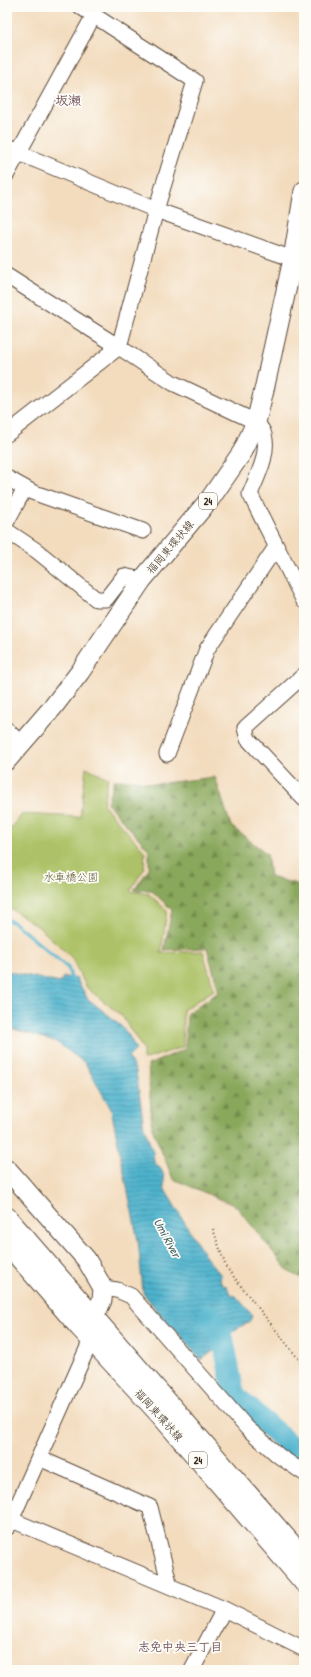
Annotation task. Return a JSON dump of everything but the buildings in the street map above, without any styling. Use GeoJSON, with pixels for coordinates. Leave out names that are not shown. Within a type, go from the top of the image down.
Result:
{"type":"FeatureCollection","features":[{"type":"Feature","properties":{"kind":"main road","name":"福岡東環状線"},"geometry":{"type":"LineString","coordinates":[[7,760],[20,743],[58,702],[142,580],[210,498],[243,451],[256,422],[302,223],[304,191]]}},
{"type":"Feature","properties":{"kind":"main road"},"geometry":{"type":"LineString","coordinates":[[7,1169],[86,1259],[103,1288],[102,1300],[94,1318],[91,1340]]}},
{"type":"Feature","properties":{"kind":"main road","name":"福岡東環状線"},"geometry":{"type":"LineString","coordinates":[[7,1217],[304,1558]]}},
{"type":"Feature","properties":{"kind":"main road","name":"福岡東環状線"},"geometry":{"type":"LineString","coordinates":[[7,1244],[91,1340],[160,1415],[304,1583]]}},
{"type":"Feature","properties":{"kind":"street"},"geometry":{"type":"LineString","coordinates":[[7,434],[119,347],[156,210],[195,81],[81,7]]}},
{"type":"Feature","properties":{"kind":"street"},"geometry":{"type":"LineString","coordinates":[[7,174],[13,150],[94,15]]}},
{"type":"Feature","properties":{"kind":"street"},"geometry":{"type":"LineString","coordinates":[[13,150],[156,210],[293,259]]}},
{"type":"Feature","properties":{"kind":"street"},"geometry":{"type":"LineString","coordinates":[[7,276],[173,383],[256,422],[263,432],[265,447],[261,466],[250,494],[276,547],[303,594]]}},
{"type":"Feature","properties":{"kind":"street"},"geometry":{"type":"LineString","coordinates":[[7,478],[25,488],[143,531]]}},
{"type":"Feature","properties":{"kind":"street"},"geometry":{"type":"LineString","coordinates":[[7,521],[25,488]]}},
{"type":"Feature","properties":{"kind":"street"},"geometry":{"type":"LineString","coordinates":[[7,531],[37,551],[96,599],[106,599],[124,576],[142,580]]}},
{"type":"Feature","properties":{"kind":"street"},"geometry":{"type":"LineString","coordinates":[[167,754],[207,649],[276,547]]}},
{"type":"Feature","properties":{"kind":"street"},"geometry":{"type":"LineString","coordinates":[[304,675],[245,728],[248,739],[304,799]]}},
{"type":"Feature","properties":{"kind":"street"},"geometry":{"type":"LineString","coordinates":[[7,730],[20,743]]}},
{"type":"Feature","properties":{"kind":"street"},"geometry":{"type":"LineString","coordinates":[[103,1288],[116,1290],[131,1296],[247,1428],[279,1456],[304,1473]]}},
{"type":"Feature","properties":{"kind":"street"},"geometry":{"type":"LineString","coordinates":[[91,1340],[9,1522],[224,1609],[304,1649]]}},
{"type":"Feature","properties":{"kind":"street"},"geometry":{"type":"LineString","coordinates":[[39,1458],[150,1507],[170,1586]]}},
{"type":"Feature","properties":{"kind":"street"},"geometry":{"type":"LineString","coordinates":[[192,1670],[224,1609]]}},
{"type":"Feature","properties":{"kind":"path"},"geometry":{"type":"LineString","coordinates":[[213,1229],[219,1252],[226,1267],[304,1366]]}},
{"type":"Feature","properties":{"kind":"green space","name":"水車橋公園"},"geometry":{"type":"Polygon","coordinates":[[[86,767],[108,778],[103,804],[145,852],[144,869],[130,891],[149,894],[167,911],[161,953],[203,951],[214,990],[183,1010],[183,1047],[143,1060],[143,1049],[122,1016],[87,988],[71,957],[40,928],[7,906],[7,826],[12,828],[22,814],[80,817],[86,767]]]}},
{"type":"Feature","properties":{"kind":"green space"},"geometry":{"type":"Polygon","coordinates":[[[215,777],[231,826],[267,854],[270,877],[304,886],[304,1279],[289,1272],[236,1206],[173,1179],[152,1128],[148,1065],[185,1049],[187,1013],[219,992],[207,948],[164,950],[172,910],[151,890],[134,890],[149,869],[149,850],[107,803],[114,780],[134,780],[155,784],[215,777]]]}},
{"type":"Feature","properties":{"kind":"water"},"geometry":{"type":"Polygon","coordinates":[[[7,971],[60,983],[64,977],[76,978],[88,999],[116,1021],[128,1034],[136,1050],[128,1057],[136,1071],[144,1127],[153,1152],[154,1162],[163,1174],[164,1188],[205,1256],[221,1275],[220,1281],[223,1285],[227,1286],[230,1294],[237,1297],[252,1315],[250,1321],[230,1333],[218,1348],[200,1360],[179,1334],[172,1329],[143,1293],[138,1241],[111,1109],[85,1063],[56,1042],[7,1027],[7,971]]]}},
{"type":"Feature","properties":{"kind":"waterway"},"geometry":{"type":"LineString","coordinates":[[7,920],[13,922],[68,968],[72,981]]}},
{"type":"Feature","properties":{"kind":"waterway","name":"Umi River"},"geometry":{"type":"LineString","coordinates":[[210,1315],[223,1339],[234,1395],[294,1449],[304,1455]]}},
{"type":"Feature","properties":{"kind":"district","name":"坂瀬"},"geometry":{"type":"Point","coordinates":[68,100]}},
{"type":"Feature","properties":{"kind":"district","name":"志免中央三丁目"},"geometry":{"type":"Point","coordinates":[180,1647]}}]}
